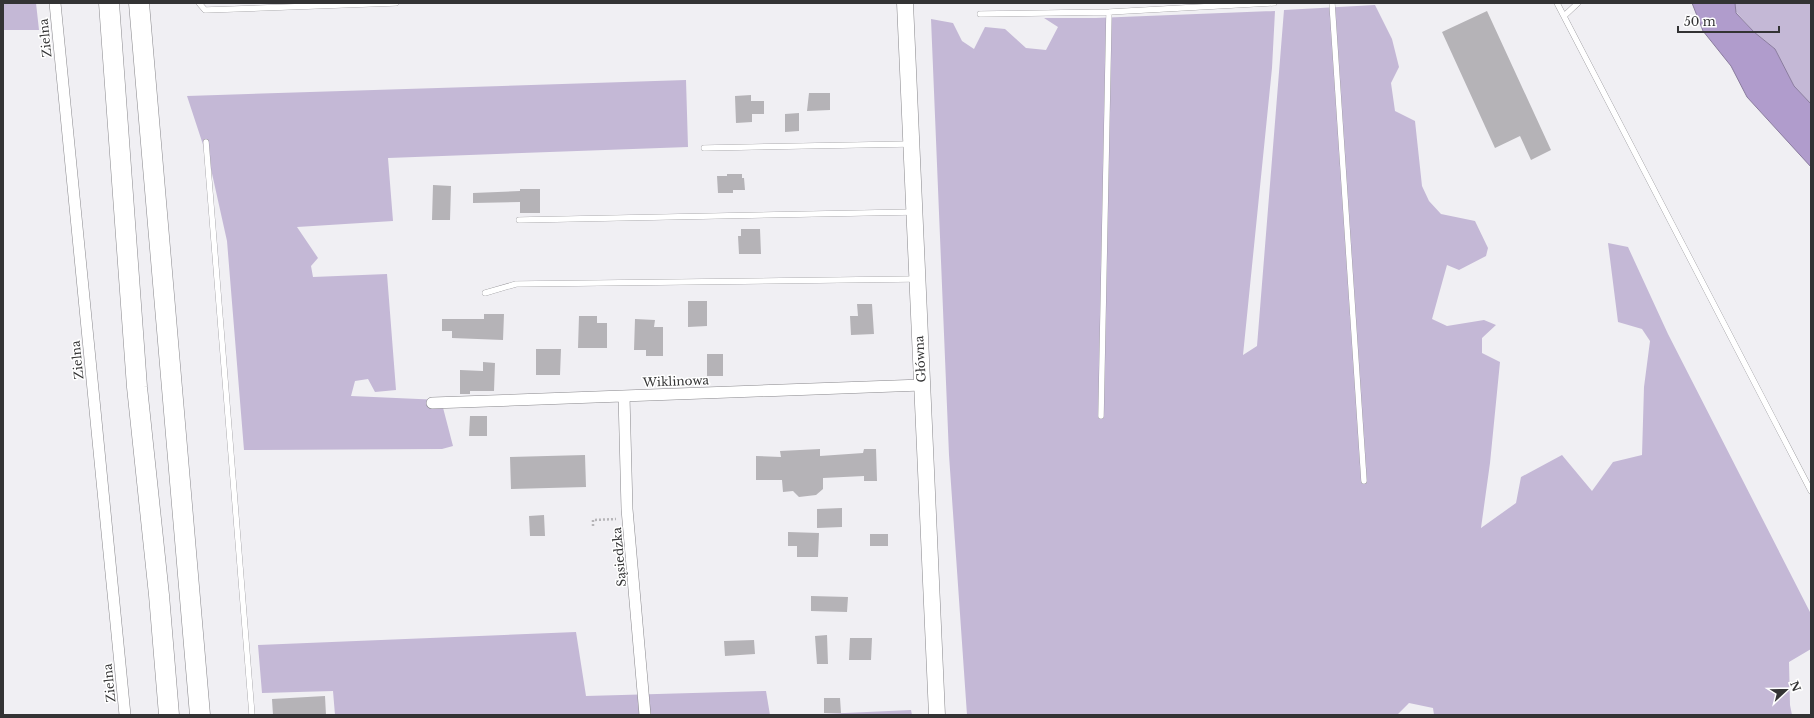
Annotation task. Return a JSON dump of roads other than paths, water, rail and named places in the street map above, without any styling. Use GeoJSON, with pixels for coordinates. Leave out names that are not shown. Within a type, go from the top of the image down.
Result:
{"type":"FeatureCollection","features":[{"type":"Feature","properties":{"kind":"highway"},"geometry":{"type":"LineString","coordinates":[[109,3],[137,387],[159,595],[169,715]]}},
{"type":"Feature","properties":{"kind":"highway"},"geometry":{"type":"LineString","coordinates":[[139,3],[200,715]]}},
{"type":"Feature","properties":{"kind":"main road","name":"Główna"},"geometry":{"type":"LineString","coordinates":[[905,3],[912,144],[916,279],[937,715]]}},
{"type":"Feature","properties":{"kind":"street","name":"Zielna"},"geometry":{"type":"LineString","coordinates":[[55,3],[125,715]]}},
{"type":"Feature","properties":{"kind":"street","name":"Wiklinowa"},"geometry":{"type":"LineString","coordinates":[[432,403],[922,385]]}},
{"type":"Feature","properties":{"kind":"street","name":"Sąsiedzka"},"geometry":{"type":"LineString","coordinates":[[624,396],[628,510],[645,715]]}},
{"type":"Feature","properties":{"kind":"lane"},"geometry":{"type":"LineString","coordinates":[[199,3],[205,10],[396,3]]}},
{"type":"Feature","properties":{"kind":"lane"},"geometry":{"type":"LineString","coordinates":[[980,14],[1109,12],[1274,3]]}},
{"type":"Feature","properties":{"kind":"lane"},"geometry":{"type":"LineString","coordinates":[[1332,3],[1364,481]]}},
{"type":"Feature","properties":{"kind":"lane"},"geometry":{"type":"LineString","coordinates":[[1557,3],[1811,492]]}},
{"type":"Feature","properties":{"kind":"lane"},"geometry":{"type":"LineString","coordinates":[[1564,16],[1578,3]]}},
{"type":"Feature","properties":{"kind":"lane"},"geometry":{"type":"LineString","coordinates":[[1101,416],[1109,12]]}},
{"type":"Feature","properties":{"kind":"lane"},"geometry":{"type":"LineString","coordinates":[[206,142],[252,715]]}},
{"type":"Feature","properties":{"kind":"lane"},"geometry":{"type":"LineString","coordinates":[[704,148],[912,144]]}},
{"type":"Feature","properties":{"kind":"lane"},"geometry":{"type":"LineString","coordinates":[[519,220],[914,212]]}},
{"type":"Feature","properties":{"kind":"lane"},"geometry":{"type":"LineString","coordinates":[[485,293],[516,284],[916,279]]}}]}
